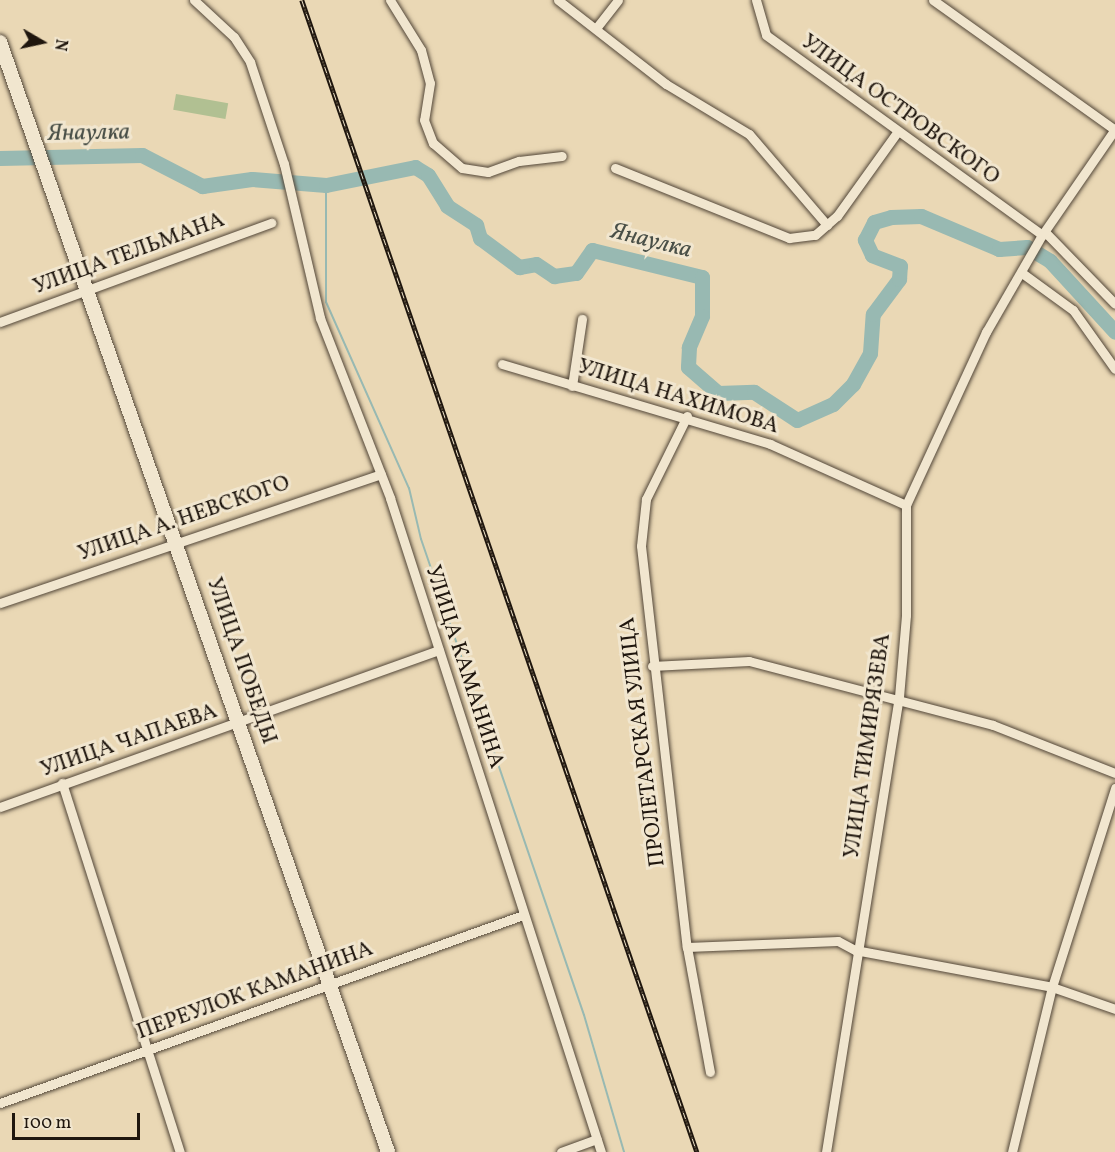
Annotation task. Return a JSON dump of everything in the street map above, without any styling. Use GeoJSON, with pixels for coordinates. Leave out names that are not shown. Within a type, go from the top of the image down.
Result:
{"type":"FeatureCollection","features":[{"type":"Feature","properties":{"kind":"street","name":"УЛИЦА КАМАНИНА"},"geometry":{"type":"LineString","coordinates":[[194,0],[234,37],[250,62],[284,164],[320,318],[381,474],[601,1152]]}},
{"type":"Feature","properties":{"kind":"street"},"geometry":{"type":"LineString","coordinates":[[390,0],[421,50],[430,83],[424,120],[433,143],[462,168],[488,172],[519,161],[562,156]]}},
{"type":"Feature","properties":{"kind":"street"},"geometry":{"type":"LineString","coordinates":[[558,0],[597,27],[666,84],[749,134],[827,225]]}},
{"type":"Feature","properties":{"kind":"street"},"geometry":{"type":"LineString","coordinates":[[597,27],[618,0]]}},
{"type":"Feature","properties":{"kind":"street","name":"УЛИЦА ОСТРОВСКОГО"},"geometry":{"type":"LineString","coordinates":[[756,0],[766,35],[896,134],[1044,234],[1114,301]]}},
{"type":"Feature","properties":{"kind":"street"},"geometry":{"type":"LineString","coordinates":[[933,0],[1115,130],[1044,234]]}},
{"type":"Feature","properties":{"kind":"street"},"geometry":{"type":"LineString","coordinates":[[0,42],[4,72]]}},
{"type":"Feature","properties":{"kind":"street","name":"УЛИЦА ПОБЕДЫ"},"geometry":{"type":"LineString","coordinates":[[4,72],[34,133],[87,290],[241,723],[328,983],[388,1152]]}},
{"type":"Feature","properties":{"kind":"street"},"geometry":{"type":"LineString","coordinates":[[615,168],[789,238],[815,235],[827,225],[896,134]]}},
{"type":"Feature","properties":{"kind":"street","name":"УЛИЦА ТЕЛЬМАНА"},"geometry":{"type":"LineString","coordinates":[[0,322],[271,223]]}},
{"type":"Feature","properties":{"kind":"street","name":"УЛИЦА ТИМИРЯЗЕВА"},"geometry":{"type":"LineString","coordinates":[[826,1152],[855,950],[899,697],[906,615],[906,505],[959,386],[1044,234]]}},
{"type":"Feature","properties":{"kind":"street"},"geometry":{"type":"LineString","coordinates":[[1024,269],[1073,309],[1115,369]]}},
{"type":"Feature","properties":{"kind":"street"},"geometry":{"type":"LineString","coordinates":[[572,386],[582,319]]}},
{"type":"Feature","properties":{"kind":"street","name":"УЛИЦА НАХИМОВА"},"geometry":{"type":"LineString","coordinates":[[502,364],[572,386],[687,416],[770,444],[906,505]]}},
{"type":"Feature","properties":{"kind":"street","name":"ПРОЛЕТАРСКАЯ УЛИЦА"},"geometry":{"type":"LineString","coordinates":[[687,416],[646,499],[641,546],[652,666],[687,947],[710,1072]]}},
{"type":"Feature","properties":{"kind":"street","name":"УЛИЦА А. НЕВСКОГО"},"geometry":{"type":"LineString","coordinates":[[0,603],[381,474]]}},
{"type":"Feature","properties":{"kind":"street","name":"УЛИЦА ЧАПАЕВА"},"geometry":{"type":"LineString","coordinates":[[0,807],[62,783],[241,723],[439,650]]}},
{"type":"Feature","properties":{"kind":"street"},"geometry":{"type":"LineString","coordinates":[[652,666],[749,661],[899,697],[993,725],[1115,773]]}},
{"type":"Feature","properties":{"kind":"street"},"geometry":{"type":"LineString","coordinates":[[62,783],[146,1052],[180,1152]]}},
{"type":"Feature","properties":{"kind":"street"},"geometry":{"type":"LineString","coordinates":[[1012,1152],[1052,987],[1115,788]]}},
{"type":"Feature","properties":{"kind":"street","name":"ПЕРЕУЛОК КАМАНИНА"},"geometry":{"type":"LineString","coordinates":[[0,1103],[146,1052],[328,983],[523,915]]}},
{"type":"Feature","properties":{"kind":"street"},"geometry":{"type":"LineString","coordinates":[[687,947],[838,941],[855,950],[1052,987],[1115,1009]]}},
{"type":"Feature","properties":{"kind":"street"},"geometry":{"type":"LineString","coordinates":[[561,1152],[597,1139]]}},
{"type":"Feature","properties":{"kind":"green space"},"geometry":{"type":"Polygon","coordinates":[[[176,94],[228,103],[225,119],[173,110],[176,94]]]}},
{"type":"Feature","properties":{"kind":"waterway","name":"Янаулка"},"geometry":{"type":"LineString","coordinates":[[0,158],[142,155],[202,186],[252,179],[326,185],[415,167],[428,175],[447,206],[476,225],[480,238],[519,267],[536,264],[554,276],[576,273],[592,250],[702,277],[702,316],[689,347],[688,367],[718,393],[754,392],[797,420],[833,404],[853,384],[870,353],[873,314],[899,279],[900,266],[872,255],[865,240],[874,222],[891,217],[921,216],[999,249],[1027,247],[1050,261],[1115,332]]}},
{"type":"Feature","properties":{"kind":"waterway"},"geometry":{"type":"LineString","coordinates":[[326,185],[326,302],[409,488],[421,539],[584,1015],[624,1152]]}},
{"type":"Feature","properties":{"kind":"railway"},"geometry":{"type":"LineString","coordinates":[[302,0],[697,1152]]}}]}
